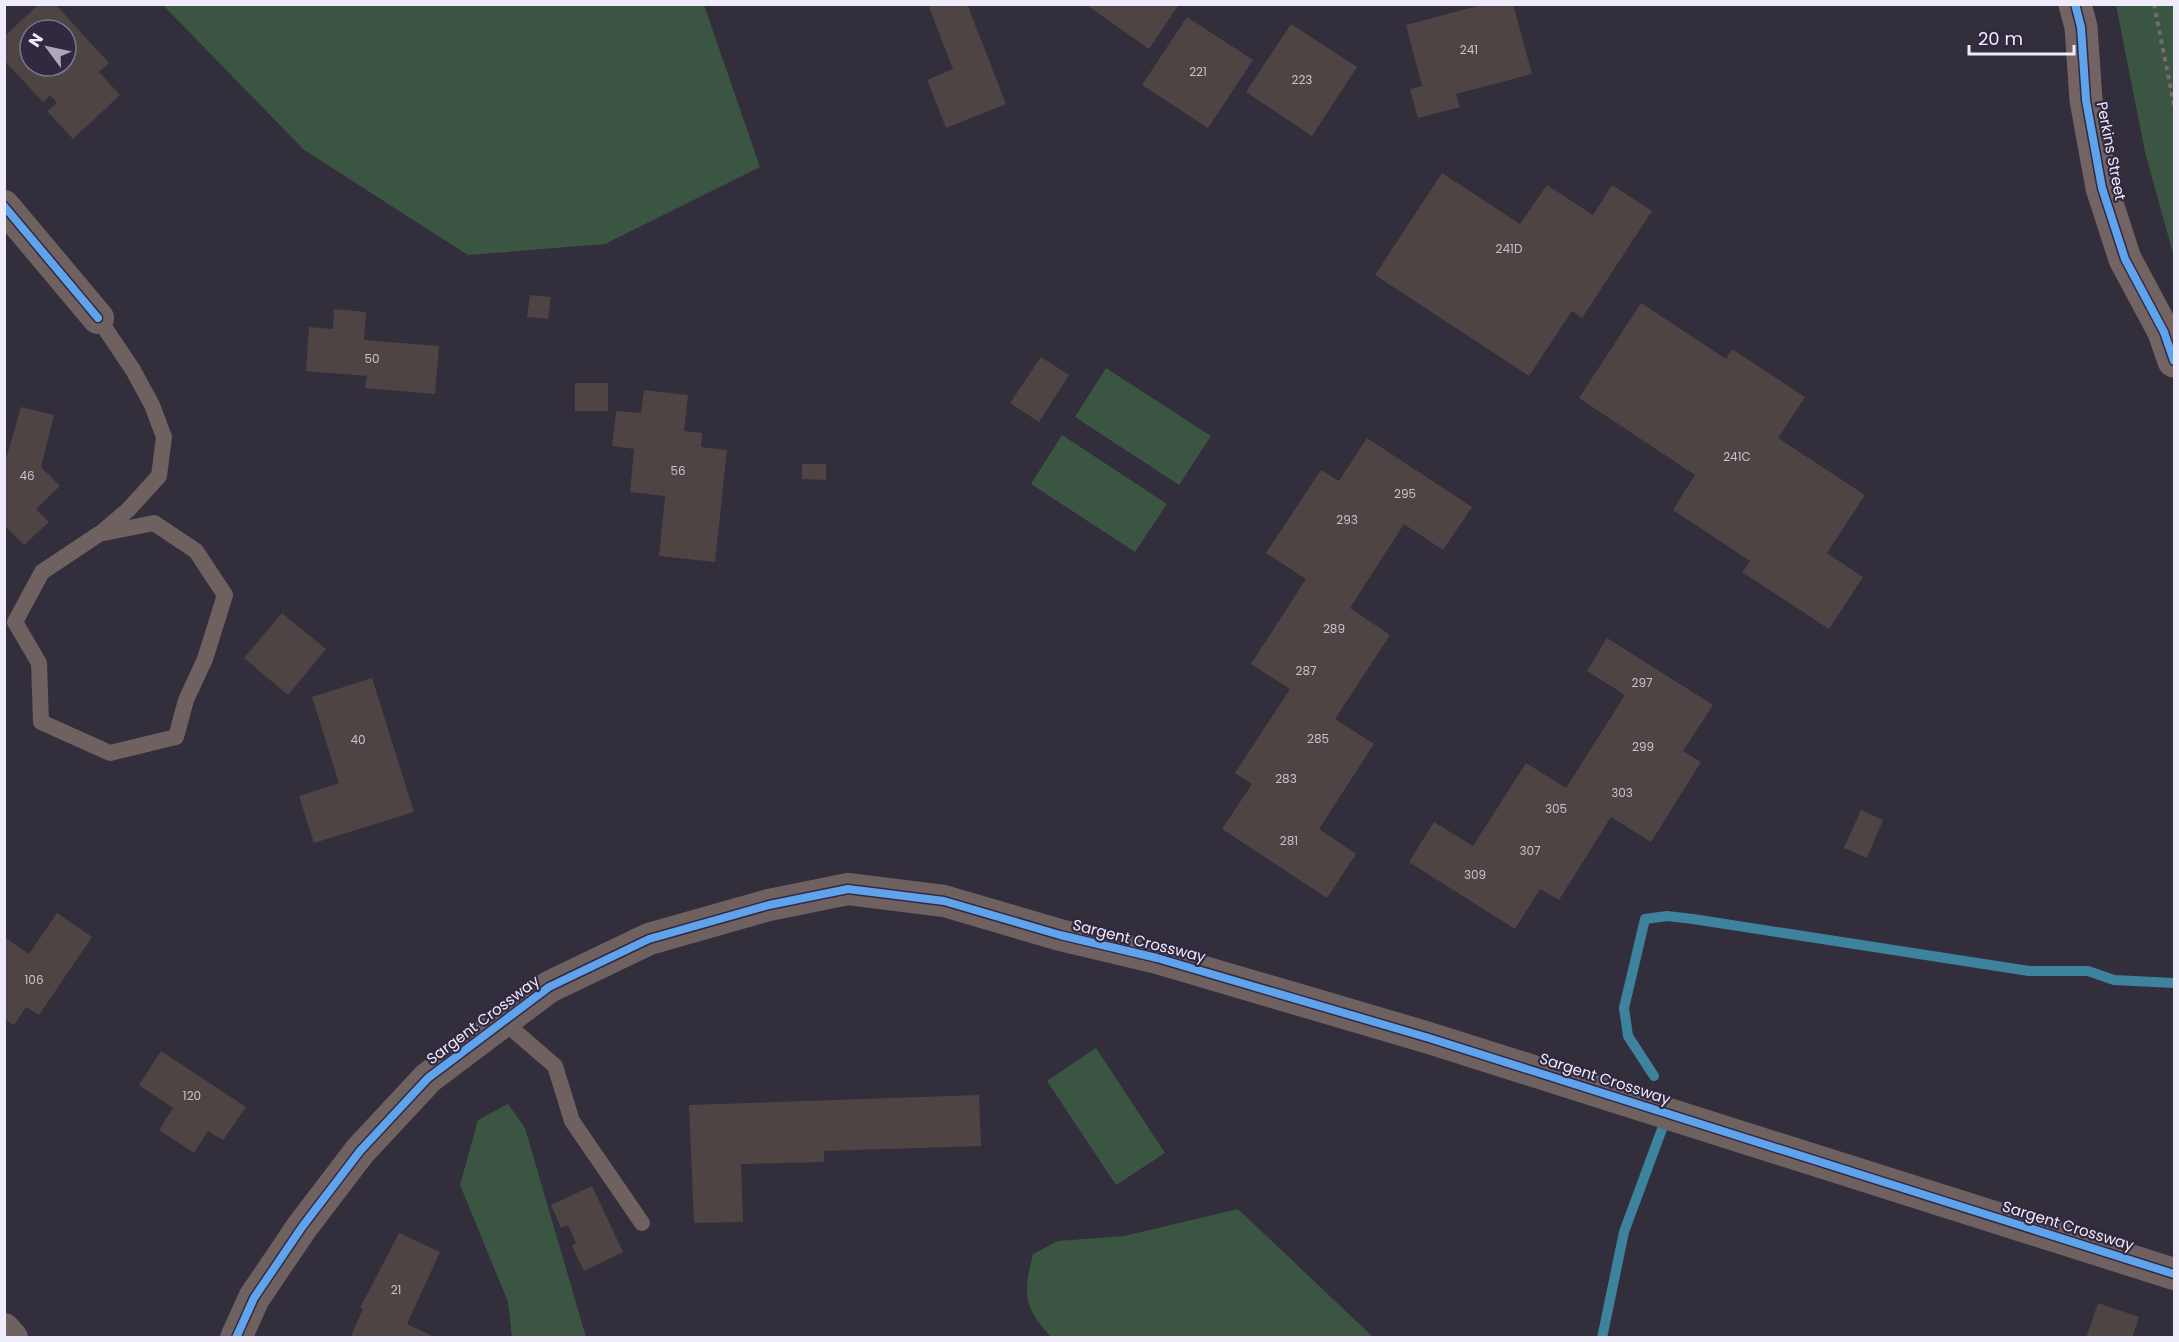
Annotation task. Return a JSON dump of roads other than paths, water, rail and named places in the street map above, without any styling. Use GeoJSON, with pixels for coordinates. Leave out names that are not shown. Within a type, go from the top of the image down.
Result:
{"type":"FeatureCollection","features":[{"type":"Feature","properties":{"kind":"main road","name":"Perkins Street"},"geometry":{"type":"LineString","coordinates":[[2076,4],[2081,27],[2086,100],[2102,188],[2125,259],[2164,332],[2175,361]]}},
{"type":"Feature","properties":{"kind":"street"},"geometry":{"type":"LineString","coordinates":[[4,206],[98,318]]}},
{"type":"Feature","properties":{"kind":"street","name":"Sargent Crossway"},"geometry":{"type":"LineString","coordinates":[[236,1338],[254,1298],[302,1227],[360,1151],[428,1078],[549,987],[649,939],[769,905],[848,889],[944,901],[1060,934],[1157,958],[1429,1038],[2175,1274]]}},
{"type":"Feature","properties":{"kind":"street"},"geometry":{"type":"LineString","coordinates":[[4,1329],[12,1338]]}},
{"type":"Feature","properties":{"kind":"lane"},"geometry":{"type":"LineString","coordinates":[[98,318],[133,370],[152,405],[164,437],[159,476],[128,510],[99,534],[42,572],[15,622],[39,663],[41,722],[110,753],[176,737],[186,700],[205,659],[225,595],[196,551],[154,523],[99,534]]}},
{"type":"Feature","properties":{"kind":"lane"},"geometry":{"type":"LineString","coordinates":[[503,1021],[555,1066],[572,1121],[642,1223]]}},
{"type":"Feature","properties":{"kind":"waterway"},"geometry":{"type":"LineString","coordinates":[[1654,1076],[1628,1036],[1624,1008],[1645,919],[1667,916],[1693,919],[2029,971],[2088,971],[2114,980],[2174,983]]}},
{"type":"Feature","properties":{"kind":"waterway"},"geometry":{"type":"LineString","coordinates":[[1602,1338],[1624,1232],[1662,1129]]}}]}
